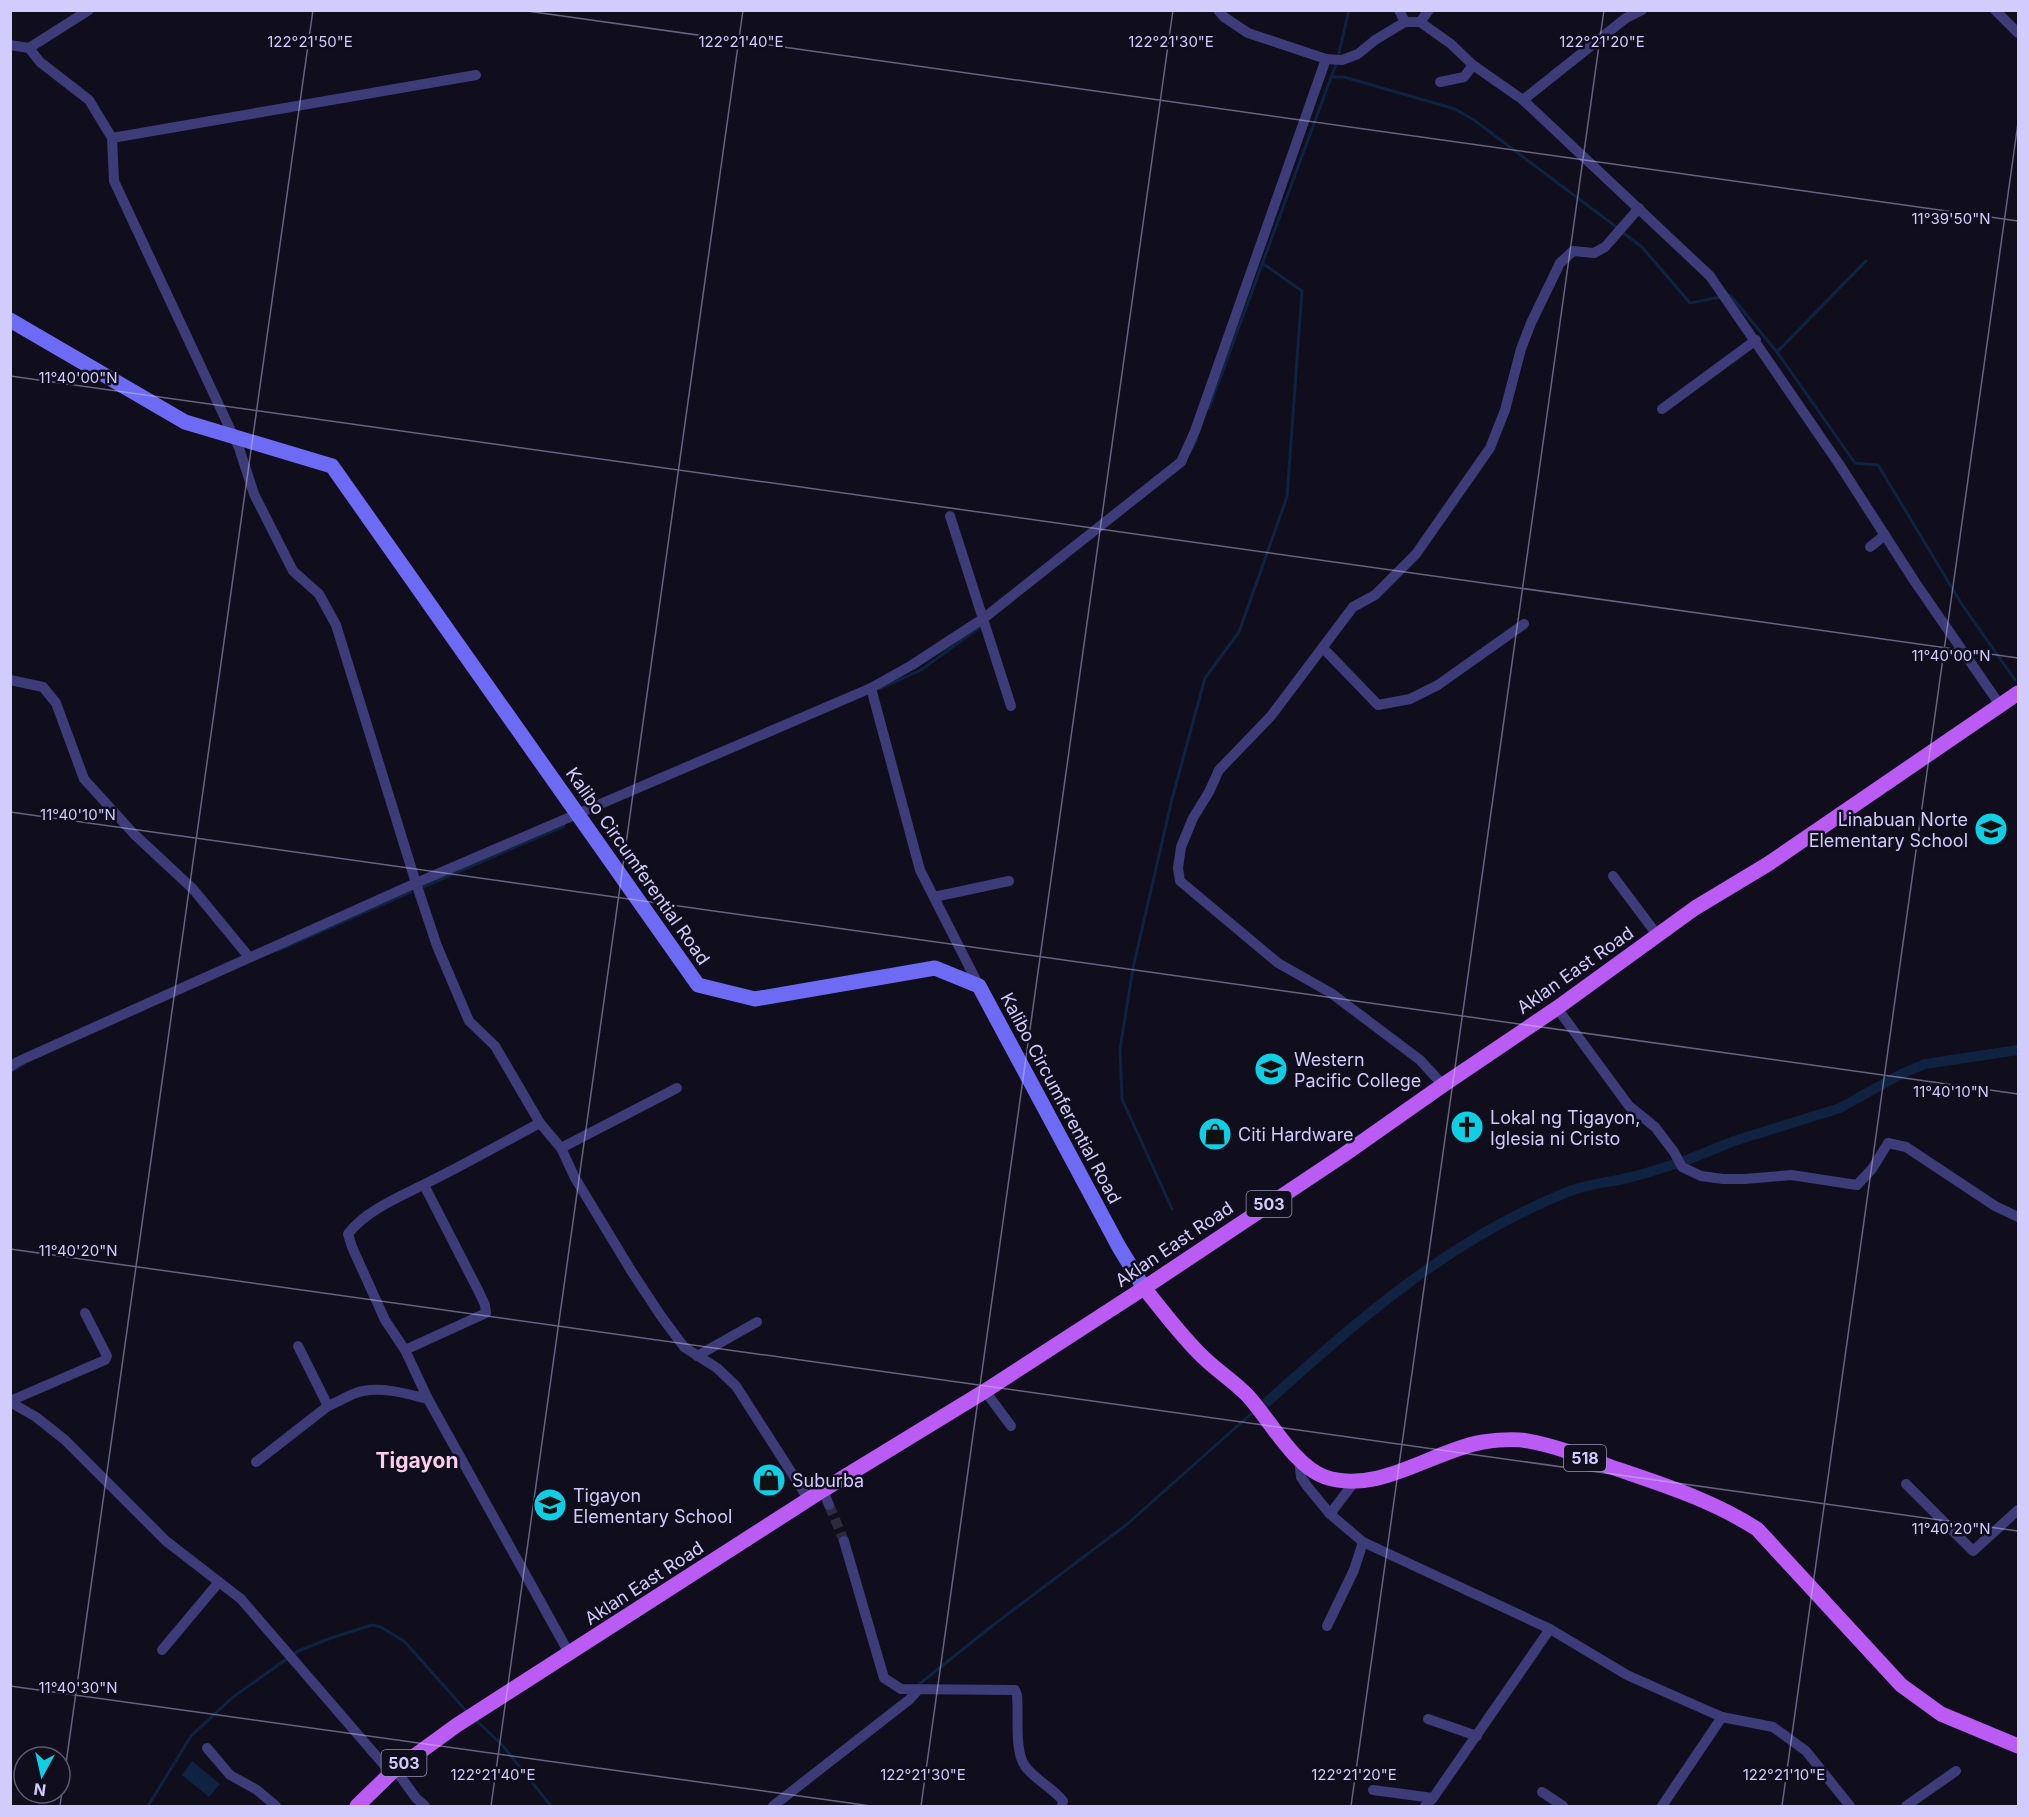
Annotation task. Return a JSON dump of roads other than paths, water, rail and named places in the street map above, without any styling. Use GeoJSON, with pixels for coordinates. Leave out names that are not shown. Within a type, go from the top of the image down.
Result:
{"type":"FeatureCollection","features":[{"type":"Feature","properties":{"kind":"main road","name":"Kalibo Circumferential Road"},"geometry":{"type":"LineString","coordinates":[[10,320],[185,422],[332,466],[698,985],[755,999],[935,968],[979,986],[1119,1247],[1144,1288],[1199,1354],[1248,1396],[1299,1459],[1313,1472],[1325,1477],[1355,1481],[1390,1474],[1479,1443],[1510,1439],[1527,1440],[1561,1449],[1707,1502],[1736,1515],[1757,1528],[1901,1685],[1941,1714],[2019,1746]]}},
{"type":"Feature","properties":{"kind":"main road","name":"Aklan East Road"},"geometry":{"type":"LineString","coordinates":[[393,1771],[457,1725],[1144,1288],[1342,1156],[1557,1008],[1695,908],[1768,864],[2019,693]]}},
{"type":"Feature","properties":{"kind":"main road","name":"503"},"geometry":{"type":"LineString","coordinates":[[357,1806],[393,1771]]}},
{"type":"Feature","properties":{"kind":"street"},"geometry":{"type":"LineString","coordinates":[[10,45],[29,48],[88,10]]}},
{"type":"Feature","properties":{"kind":"street"},"geometry":{"type":"LineString","coordinates":[[1218,10],[1224,17],[1248,33],[1326,59],[1342,60],[1358,54],[1375,40],[1405,22],[1420,22],[1522,100],[1710,276],[1756,340],[1915,582],[2000,705]]}},
{"type":"Feature","properties":{"kind":"street"},"geometry":{"type":"LineString","coordinates":[[1399,10],[1405,22]]}},
{"type":"Feature","properties":{"kind":"street"},"geometry":{"type":"LineString","coordinates":[[1420,22],[1429,10]]}},
{"type":"Feature","properties":{"kind":"street"},"geometry":{"type":"LineString","coordinates":[[1522,100],[1626,18],[1642,10]]}},
{"type":"Feature","properties":{"kind":"street"},"geometry":{"type":"LineString","coordinates":[[1995,10],[2019,33]]}},
{"type":"Feature","properties":{"kind":"street"},"geometry":{"type":"LineString","coordinates":[[29,48],[40,62],[89,100],[112,138],[114,181],[233,436],[254,494],[293,571],[319,594],[336,625],[416,884],[437,946],[464,1012],[474,1026],[495,1046],[540,1123],[561,1148],[575,1178],[632,1272],[684,1347],[717,1368],[736,1386],[809,1500]]}},
{"type":"Feature","properties":{"kind":"street"},"geometry":{"type":"LineString","coordinates":[[10,1067],[249,957],[871,688],[912,665],[984,618],[1181,462],[1195,431],[1326,59]]}},
{"type":"Feature","properties":{"kind":"street"},"geometry":{"type":"LineString","coordinates":[[1440,82],[1464,77],[1473,64]]}},
{"type":"Feature","properties":{"kind":"street"},"geometry":{"type":"LineString","coordinates":[[112,138],[476,75]]}},
{"type":"Feature","properties":{"kind":"street"},"geometry":{"type":"LineString","coordinates":[[1443,1085],[1420,1060],[1331,993],[1278,963],[1180,880],[1178,868],[1181,847],[1193,818],[1219,770],[1271,716],[1353,608],[1375,596],[1416,555],[1490,448],[1505,410],[1521,349],[1560,263],[1573,252],[1594,253],[1605,247],[1639,208]]}},
{"type":"Feature","properties":{"kind":"street"},"geometry":{"type":"LineString","coordinates":[[1662,409],[1756,340]]}},
{"type":"Feature","properties":{"kind":"street"},"geometry":{"type":"LineString","coordinates":[[950,516],[1011,706]]}},
{"type":"Feature","properties":{"kind":"street"},"geometry":{"type":"LineString","coordinates":[[1870,547],[1885,535]]}},
{"type":"Feature","properties":{"kind":"street"},"geometry":{"type":"LineString","coordinates":[[1323,648],[1378,705],[1410,699],[1438,685],[1524,624]]}},
{"type":"Feature","properties":{"kind":"street"},"geometry":{"type":"LineString","coordinates":[[10,680],[43,687],[56,703],[84,779],[134,834],[193,889],[249,957]]}},
{"type":"Feature","properties":{"kind":"street"},"geometry":{"type":"LineString","coordinates":[[871,688],[920,870],[979,986]]}},
{"type":"Feature","properties":{"kind":"street"},"geometry":{"type":"LineString","coordinates":[[1613,876],[1658,936]]}},
{"type":"Feature","properties":{"kind":"street"},"geometry":{"type":"LineString","coordinates":[[934,897],[1009,881]]}},
{"type":"Feature","properties":{"kind":"street"},"geometry":{"type":"LineString","coordinates":[[1557,1008],[1629,1106],[1655,1127],[1682,1167],[1701,1176],[1745,1179],[1791,1175],[1857,1185],[1872,1169],[1888,1143],[1897,1143],[1995,1206],[2019,1217]]}},
{"type":"Feature","properties":{"kind":"street"},"geometry":{"type":"LineString","coordinates":[[561,1148],[677,1088]]}},
{"type":"Feature","properties":{"kind":"street"},"geometry":{"type":"LineString","coordinates":[[540,1123],[401,1195],[354,1226],[348,1234],[385,1320],[405,1350],[428,1399],[569,1653]]}},
{"type":"Feature","properties":{"kind":"street"},"geometry":{"type":"LineString","coordinates":[[405,1350],[486,1313],[479,1292],[424,1185]]}},
{"type":"Feature","properties":{"kind":"street"},"geometry":{"type":"LineString","coordinates":[[10,1402],[105,1360],[107,1356],[85,1313]]}},
{"type":"Feature","properties":{"kind":"street"},"geometry":{"type":"LineString","coordinates":[[697,1356],[757,1322]]}},
{"type":"Feature","properties":{"kind":"street"},"geometry":{"type":"LineString","coordinates":[[298,1346],[328,1406]]}},
{"type":"Feature","properties":{"kind":"street"},"geometry":{"type":"LineString","coordinates":[[256,1462],[328,1406],[361,1391],[395,1391],[428,1399]]}},
{"type":"Feature","properties":{"kind":"street"},"geometry":{"type":"LineString","coordinates":[[985,1391],[1011,1426]]}},
{"type":"Feature","properties":{"kind":"street"},"geometry":{"type":"LineString","coordinates":[[10,1402],[36,1417],[66,1440],[166,1541],[241,1599],[425,1806]]}},
{"type":"Feature","properties":{"kind":"street"},"geometry":{"type":"LineString","coordinates":[[1299,1459],[1301,1478],[1330,1514],[1363,1542],[1550,1629],[1627,1675],[1722,1717],[1773,1727],[1806,1750],[1850,1806]]}},
{"type":"Feature","properties":{"kind":"street"},"geometry":{"type":"LineString","coordinates":[[1330,1514],[1355,1481]]}},
{"type":"Feature","properties":{"kind":"street"},"geometry":{"type":"LineString","coordinates":[[1906,1484],[1973,1551],[2019,1510]]}},
{"type":"Feature","properties":{"kind":"street"},"geometry":{"type":"LineString","coordinates":[[824,1490],[830,1505]]}},
{"type":"Feature","properties":{"kind":"street"},"geometry":{"type":"LineString","coordinates":[[844,1541],[884,1678],[901,1689],[1015,1690],[1018,1743],[1023,1764],[1036,1778],[1053,1790],[1063,1801],[1062,1806]]}},
{"type":"Feature","properties":{"kind":"street"},"geometry":{"type":"LineString","coordinates":[[1327,1626],[1354,1570],[1363,1542]]}},
{"type":"Feature","properties":{"kind":"street"},"geometry":{"type":"LineString","coordinates":[[162,1650],[219,1582]]}},
{"type":"Feature","properties":{"kind":"street"},"geometry":{"type":"LineString","coordinates":[[1373,1790],[1429,1802],[1550,1629]]}},
{"type":"Feature","properties":{"kind":"street"},"geometry":{"type":"LineString","coordinates":[[773,1806],[910,1699],[918,1690]]}},
{"type":"Feature","properties":{"kind":"street"},"geometry":{"type":"LineString","coordinates":[[1662,1806],[1722,1717]]}},
{"type":"Feature","properties":{"kind":"street"},"geometry":{"type":"LineString","coordinates":[[1428,1719],[1477,1736]]}},
{"type":"Feature","properties":{"kind":"street"},"geometry":{"type":"LineString","coordinates":[[207,1748],[230,1775],[257,1790],[276,1806]]}},
{"type":"Feature","properties":{"kind":"street"},"geometry":{"type":"LineString","coordinates":[[1905,1806],[1956,1771]]}},
{"type":"Feature","properties":{"kind":"street"},"geometry":{"type":"LineString","coordinates":[[1542,1792],[1563,1806]]}},
{"type":"Feature","properties":{"kind":"water"},"geometry":{"type":"Polygon","coordinates":[[[192,1761],[220,1784],[209,1797],[182,1775],[192,1761]]]}},
{"type":"Feature","properties":{"kind":"waterway"},"geometry":{"type":"LineString","coordinates":[[1339,53],[1349,10]]}},
{"type":"Feature","properties":{"kind":"waterway"},"geometry":{"type":"LineString","coordinates":[[1209,408],[1336,64]]}},
{"type":"Feature","properties":{"kind":"waterway"},"geometry":{"type":"LineString","coordinates":[[1333,77],[1344,77],[1455,109],[1474,120],[1615,226]]}},
{"type":"Feature","properties":{"kind":"waterway"},"geometry":{"type":"LineString","coordinates":[[1622,232],[1642,247],[1690,303],[1721,297]]}},
{"type":"Feature","properties":{"kind":"waterway"},"geometry":{"type":"LineString","coordinates":[[1777,352],[1866,261]]}},
{"type":"Feature","properties":{"kind":"waterway"},"geometry":{"type":"LineString","coordinates":[[1172,1209],[1122,1099],[1120,1049],[1133,968],[1172,799],[1205,678],[1239,632],[1287,497],[1302,291],[1262,263]]}},
{"type":"Feature","properties":{"kind":"waterway"},"geometry":{"type":"LineString","coordinates":[[1727,296],[1730,295],[1777,352],[1855,463],[1878,465],[1961,603],[2015,680]]}},
{"type":"Feature","properties":{"kind":"waterway"},"geometry":{"type":"LineString","coordinates":[[1190,452],[1197,439]]}},
{"type":"Feature","properties":{"kind":"waterway"},"geometry":{"type":"LineString","coordinates":[[879,689],[921,670],[980,627]]}},
{"type":"Feature","properties":{"kind":"waterway"},"geometry":{"type":"LineString","coordinates":[[423,887],[564,826]]}},
{"type":"Feature","properties":{"kind":"waterway"},"geometry":{"type":"LineString","coordinates":[[277,951],[411,892]]}},
{"type":"Feature","properties":{"kind":"waterway"},"geometry":{"type":"LineString","coordinates":[[1682,1162],[1734,1141],[1840,1108],[1901,1074],[1925,1064],[2018,1050]]}},
{"type":"Feature","properties":{"kind":"waterway"},"geometry":{"type":"LineString","coordinates":[[10,1072],[24,1064]]}},
{"type":"Feature","properties":{"kind":"waterway"},"geometry":{"type":"LineString","coordinates":[[1266,1403],[1336,1341],[1408,1283],[1446,1256],[1486,1232],[1527,1210],[1576,1189],[1633,1177],[1675,1164]]}},
{"type":"Feature","properties":{"kind":"waterway"},"geometry":{"type":"LineString","coordinates":[[918,1685],[1126,1525],[1252,1413]]}},
{"type":"Feature","properties":{"kind":"waterway"},"geometry":{"type":"LineString","coordinates":[[148,1806],[191,1736],[233,1697],[298,1651],[372,1625],[381,1627],[405,1642],[468,1713]]}},
{"type":"Feature","properties":{"kind":"waterway"},"geometry":{"type":"LineString","coordinates":[[477,1721],[503,1746],[551,1806]]}},
{"type":"Feature","properties":{"kind":"tunnel"},"geometry":{"type":"LineString","coordinates":[[829,1505],[844,1541]]}},
{"type":"Feature","properties":{"kind":"place","name":"Linabuan Norte Elementary School"},"geometry":{"type":"Point","coordinates":[1991,829]}},
{"type":"Feature","properties":{"kind":"place","name":"Western Pacific College"},"geometry":{"type":"Point","coordinates":[1271,1069]}},
{"type":"Feature","properties":{"kind":"place","name":"Lokal ng Tigayon, Iglesia ni Cristo"},"geometry":{"type":"Point","coordinates":[1467,1127]}},
{"type":"Feature","properties":{"kind":"place","name":"Citi Hardware"},"geometry":{"type":"Point","coordinates":[1215,1134]}},
{"type":"Feature","properties":{"kind":"place","name":"Suburba"},"geometry":{"type":"Point","coordinates":[769,1480]}},
{"type":"Feature","properties":{"kind":"place","name":"Tigayon Elementary School"},"geometry":{"type":"Point","coordinates":[550,1505]}},
{"type":"Feature","properties":{"kind":"district","name":"Tigayon"},"geometry":{"type":"Point","coordinates":[417,1460]}}]}
